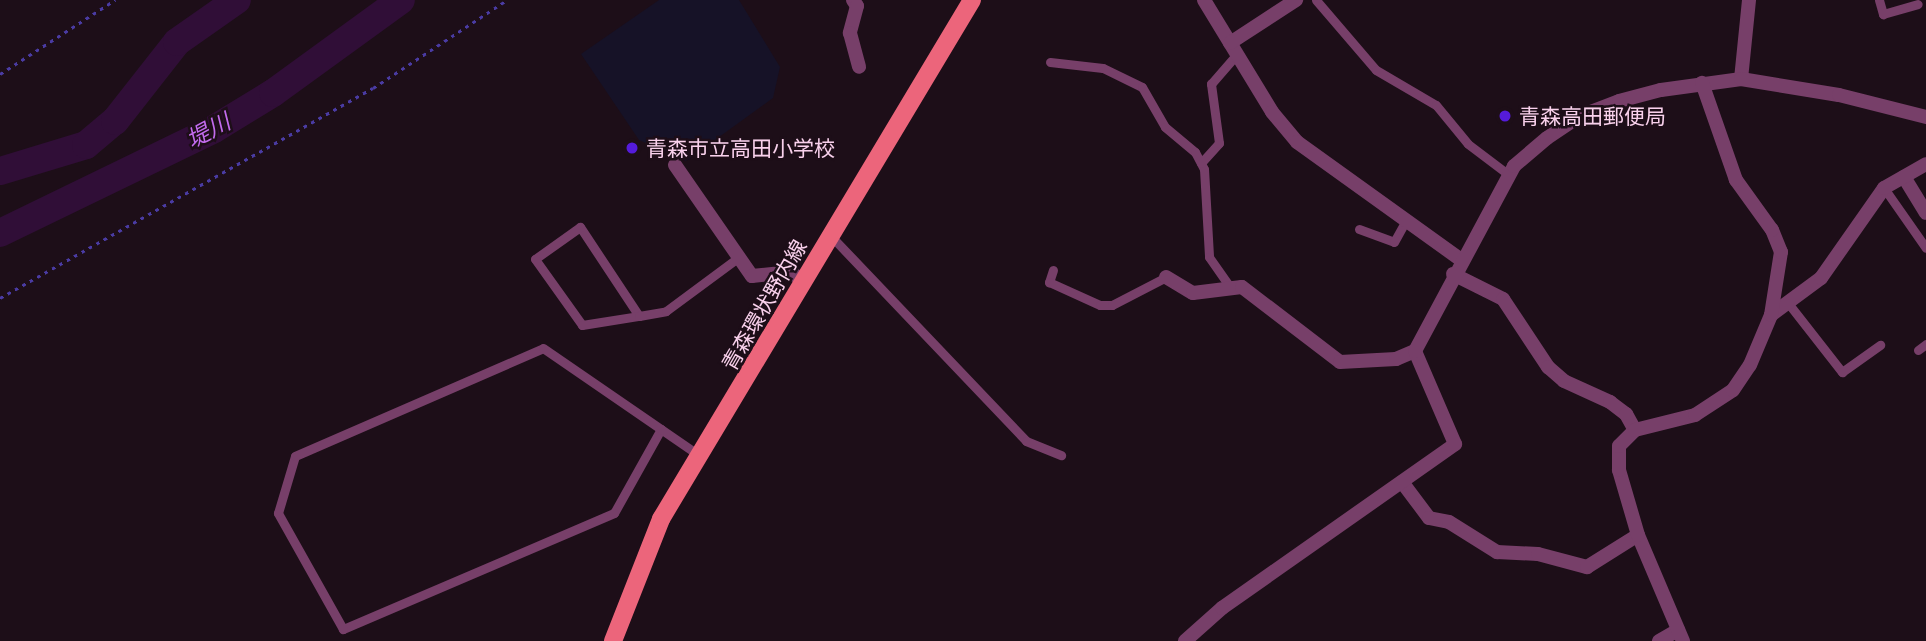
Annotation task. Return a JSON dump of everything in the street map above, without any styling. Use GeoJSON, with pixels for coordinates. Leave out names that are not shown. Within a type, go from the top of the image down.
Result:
{"type":"FeatureCollection","features":[{"type":"Feature","properties":{"kind":"main road","name":"青森環状野内線"},"geometry":{"type":"LineString","coordinates":[[613,641],[661,519],[972,0]]}},
{"type":"Feature","properties":{"kind":"street"},"geometry":{"type":"LineString","coordinates":[[853,0],[857,6],[849,33],[859,67]]}},
{"type":"Feature","properties":{"kind":"street"},"geometry":{"type":"LineString","coordinates":[[1204,0],[1233,49],[1297,142],[1405,222],[1461,259]]}},
{"type":"Feature","properties":{"kind":"street"},"geometry":{"type":"LineString","coordinates":[[1233,49],[1296,0]]}},
{"type":"Feature","properties":{"kind":"street"},"geometry":{"type":"LineString","coordinates":[[1741,79],[1749,0]]}},
{"type":"Feature","properties":{"kind":"street"},"geometry":{"type":"LineString","coordinates":[[1166,277],[1193,293],[1242,287],[1340,362],[1396,359],[1415,351],[1461,259],[1509,175],[1547,138],[1580,116],[1629,98],[1702,83],[1741,79],[1839,95],[1926,117]]}},
{"type":"Feature","properties":{"kind":"street"},"geometry":{"type":"LineString","coordinates":[[1659,641],[1681,636],[1638,535],[1617,457],[1619,446],[1635,430],[1695,415],[1733,390],[1750,365],[1771,315],[1779,240],[1736,180],[1702,83]]}},
{"type":"Feature","properties":{"kind":"street"},"geometry":{"type":"LineString","coordinates":[[1771,315],[1821,278],[1884,188],[1926,164]]}},
{"type":"Feature","properties":{"kind":"street"},"geometry":{"type":"LineString","coordinates":[[675,165],[752,276],[789,272],[805,281]]}},
{"type":"Feature","properties":{"kind":"street"},"geometry":{"type":"LineString","coordinates":[[1904,177],[1926,213]]}},
{"type":"Feature","properties":{"kind":"street"},"geometry":{"type":"LineString","coordinates":[[1453,274],[1503,299],[1548,367],[1564,381],[1610,402],[1626,414],[1635,430]]}},
{"type":"Feature","properties":{"kind":"street"},"geometry":{"type":"LineString","coordinates":[[1185,641],[1222,608],[1455,444],[1415,351]]}},
{"type":"Feature","properties":{"kind":"street"},"geometry":{"type":"LineString","coordinates":[[1402,482],[1429,518],[1449,522],[1497,552],[1538,554],[1587,567],[1638,535]]}},
{"type":"Feature","properties":{"kind":"lane"},"geometry":{"type":"LineString","coordinates":[[1316,0],[1376,70],[1436,105],[1468,144],[1509,175]]}},
{"type":"Feature","properties":{"kind":"lane"},"geometry":{"type":"LineString","coordinates":[[1879,0],[1883,14],[1918,4]]}},
{"type":"Feature","properties":{"kind":"lane"},"geometry":{"type":"LineString","coordinates":[[1200,163],[1219,143],[1211,84],[1233,49]]}},
{"type":"Feature","properties":{"kind":"lane"},"geometry":{"type":"LineString","coordinates":[[1050,62],[1102,68],[1142,87],[1165,127],[1195,152],[1200,163],[1209,257],[1231,288]]}},
{"type":"Feature","properties":{"kind":"lane"},"geometry":{"type":"LineString","coordinates":[[1884,188],[1926,248]]}},
{"type":"Feature","properties":{"kind":"lane"},"geometry":{"type":"LineString","coordinates":[[1359,229],[1394,242],[1405,222]]}},
{"type":"Feature","properties":{"kind":"lane"},"geometry":{"type":"LineString","coordinates":[[639,316],[580,227],[535,259],[582,325],[639,316],[666,311],[739,257]]}},
{"type":"Feature","properties":{"kind":"lane"},"geometry":{"type":"LineString","coordinates":[[831,236],[1026,441],[1061,455]]}},
{"type":"Feature","properties":{"kind":"lane"},"geometry":{"type":"LineString","coordinates":[[1053,270],[1049,282],[1100,305],[1112,305],[1166,277]]}},
{"type":"Feature","properties":{"kind":"lane"},"geometry":{"type":"LineString","coordinates":[[1788,303],[1842,372],[1880,345]]}},
{"type":"Feature","properties":{"kind":"lane"},"geometry":{"type":"LineString","coordinates":[[661,429],[614,513],[343,629],[278,513],[295,456],[543,348],[661,429],[700,456]]}},
{"type":"Feature","properties":{"kind":"path"},"geometry":{"type":"LineString","coordinates":[[0,74],[116,0]]}},
{"type":"Feature","properties":{"kind":"path"},"geometry":{"type":"LineString","coordinates":[[0,298],[373,88],[507,0]]}},
{"type":"Feature","properties":{"kind":"shaded area"},"geometry":{"type":"Polygon","coordinates":[[[659,0],[739,0],[780,67],[773,98],[686,161],[639,140],[581,54],[659,0]]]}},
{"type":"Feature","properties":{"kind":"waterway","name":"堤川"},"geometry":{"type":"LineString","coordinates":[[0,171],[86,145],[115,121],[177,42],[237,0]]}},
{"type":"Feature","properties":{"kind":"waterway","name":"堤川"},"geometry":{"type":"LineString","coordinates":[[0,233],[214,129],[273,93],[401,0]]}},
{"type":"Feature","properties":{"kind":"place","name":"青森高田郵便局"},"geometry":{"type":"Point","coordinates":[1505,116]}},
{"type":"Feature","properties":{"kind":"place","name":"青森市立高田小学校"},"geometry":{"type":"Point","coordinates":[632,148]}}]}
